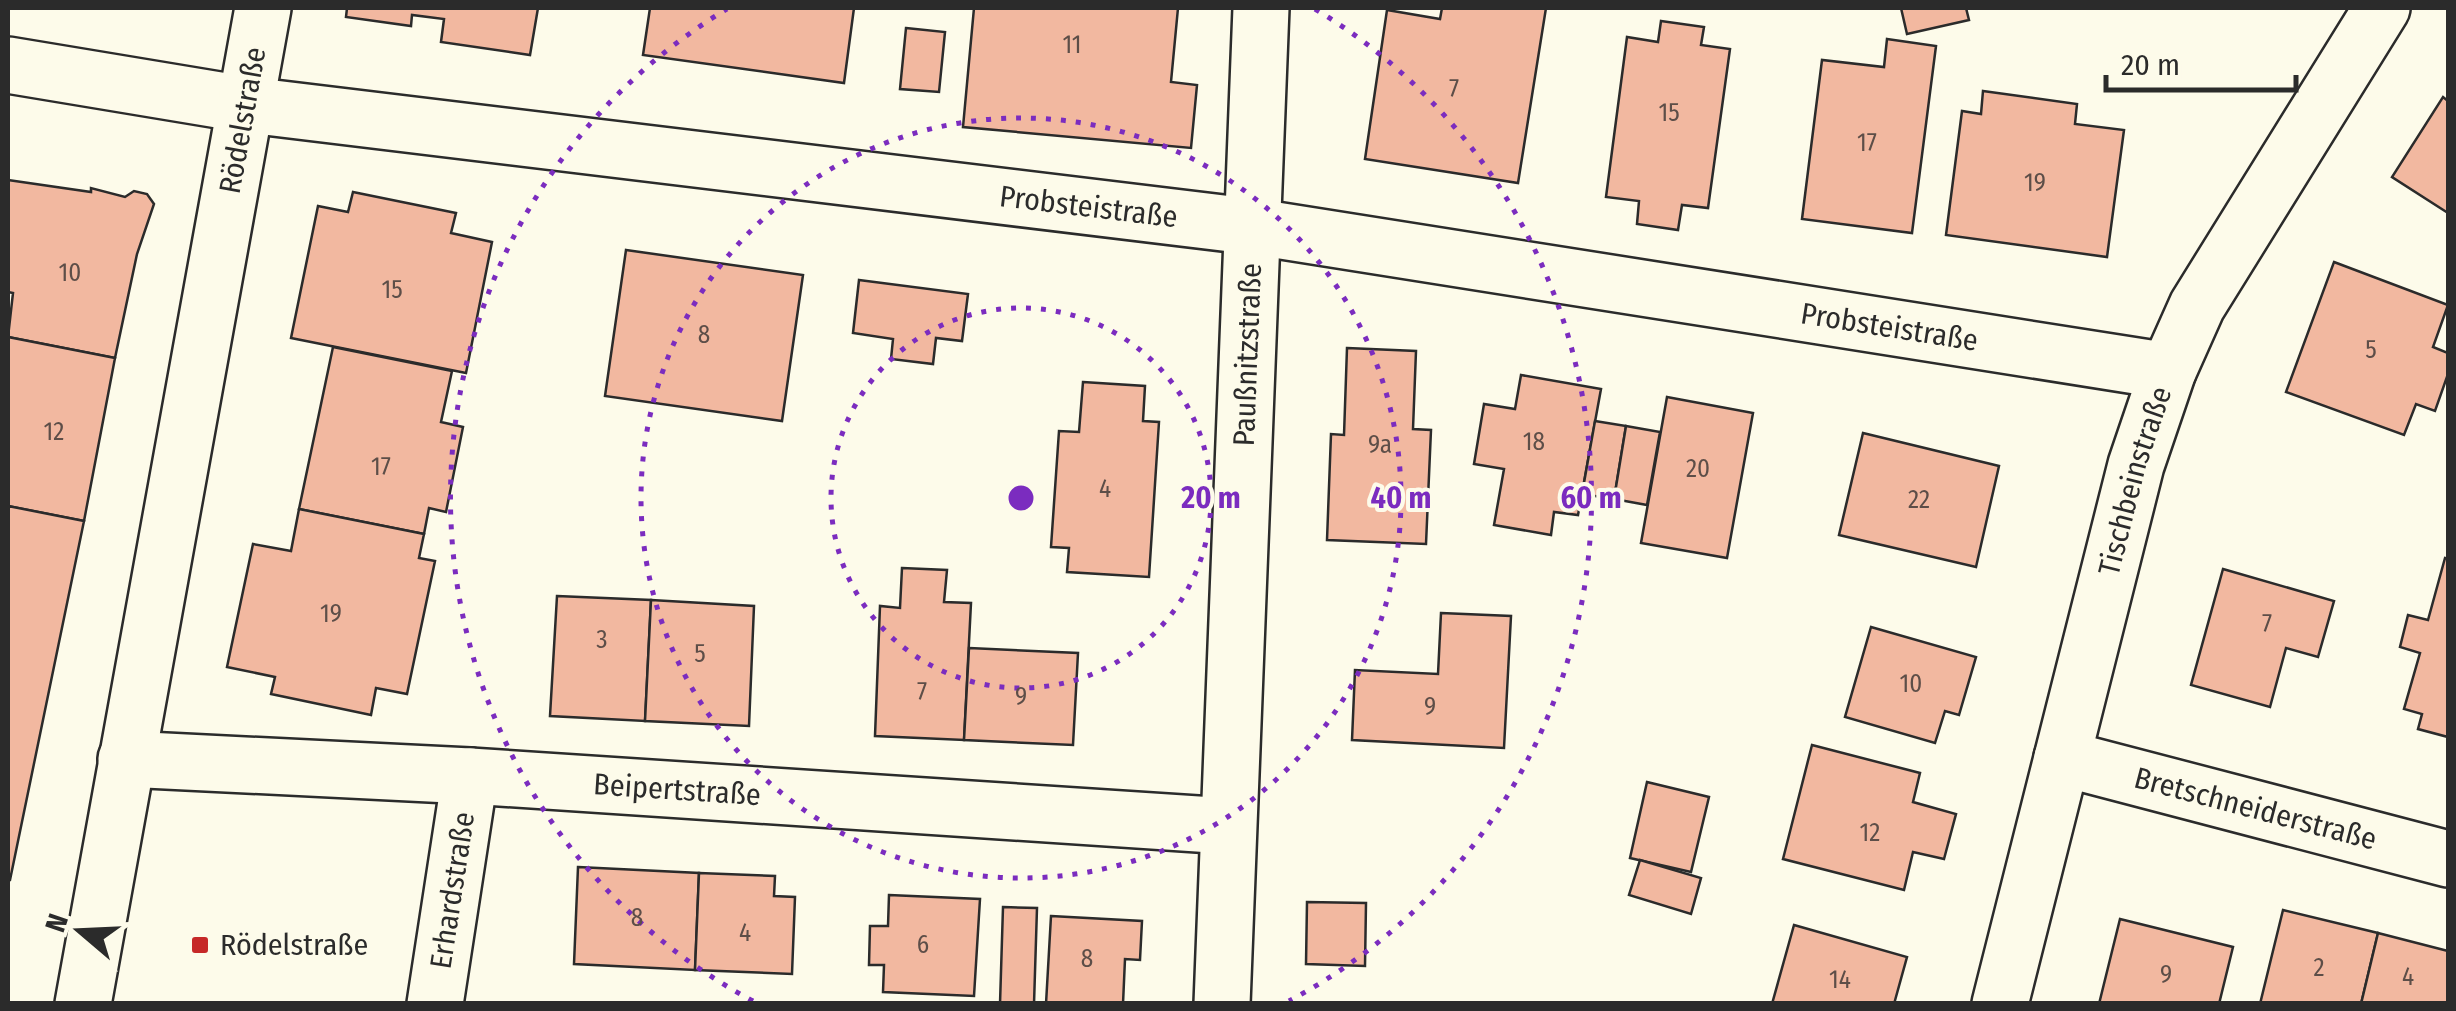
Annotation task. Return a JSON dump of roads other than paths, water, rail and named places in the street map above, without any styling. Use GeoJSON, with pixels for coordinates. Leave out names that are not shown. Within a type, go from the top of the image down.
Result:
{"type":"FeatureCollection","features":[{"type":"Feature","properties":{"kind":"street","name":"Rödelstraße"},"geometry":{"type":"LineString","coordinates":[[83,1004],[248,105],[262,8]]}},
{"type":"Feature","properties":{"kind":"street","name":"Paußnitzstraße"},"geometry":{"type":"LineString","coordinates":[[1222,1004],[1256,227],[1261,8]]}},
{"type":"Feature","properties":{"kind":"street","name":"Tischbeinstraße"},"geometry":{"type":"LineString","coordinates":[[2000,1004],[2136,465],[2168,371],[2197,306],[2382,8]]}},
{"type":"Feature","properties":{"kind":"street","name":"Probsteistraße"},"geometry":{"type":"LineString","coordinates":[[8,65],[248,105],[1256,227],[2168,371]]}},
{"type":"Feature","properties":{"kind":"street","name":"Bretschneiderstraße"},"geometry":{"type":"LineString","coordinates":[[2062,758],[2448,859]]}},
{"type":"Feature","properties":{"kind":"street","name":"Beipertstraße"},"geometry":{"type":"LineString","coordinates":[[126,759],[470,776],[1228,826]]}},
{"type":"Feature","properties":{"kind":"street","name":"Erhardstraße"},"geometry":{"type":"LineString","coordinates":[[435,1004],[470,776]]}},
{"type":"Feature","properties":{"kind":"place","name":"Rödelstraße"},"geometry":{"type":"Point","coordinates":[200,945]}}]}
